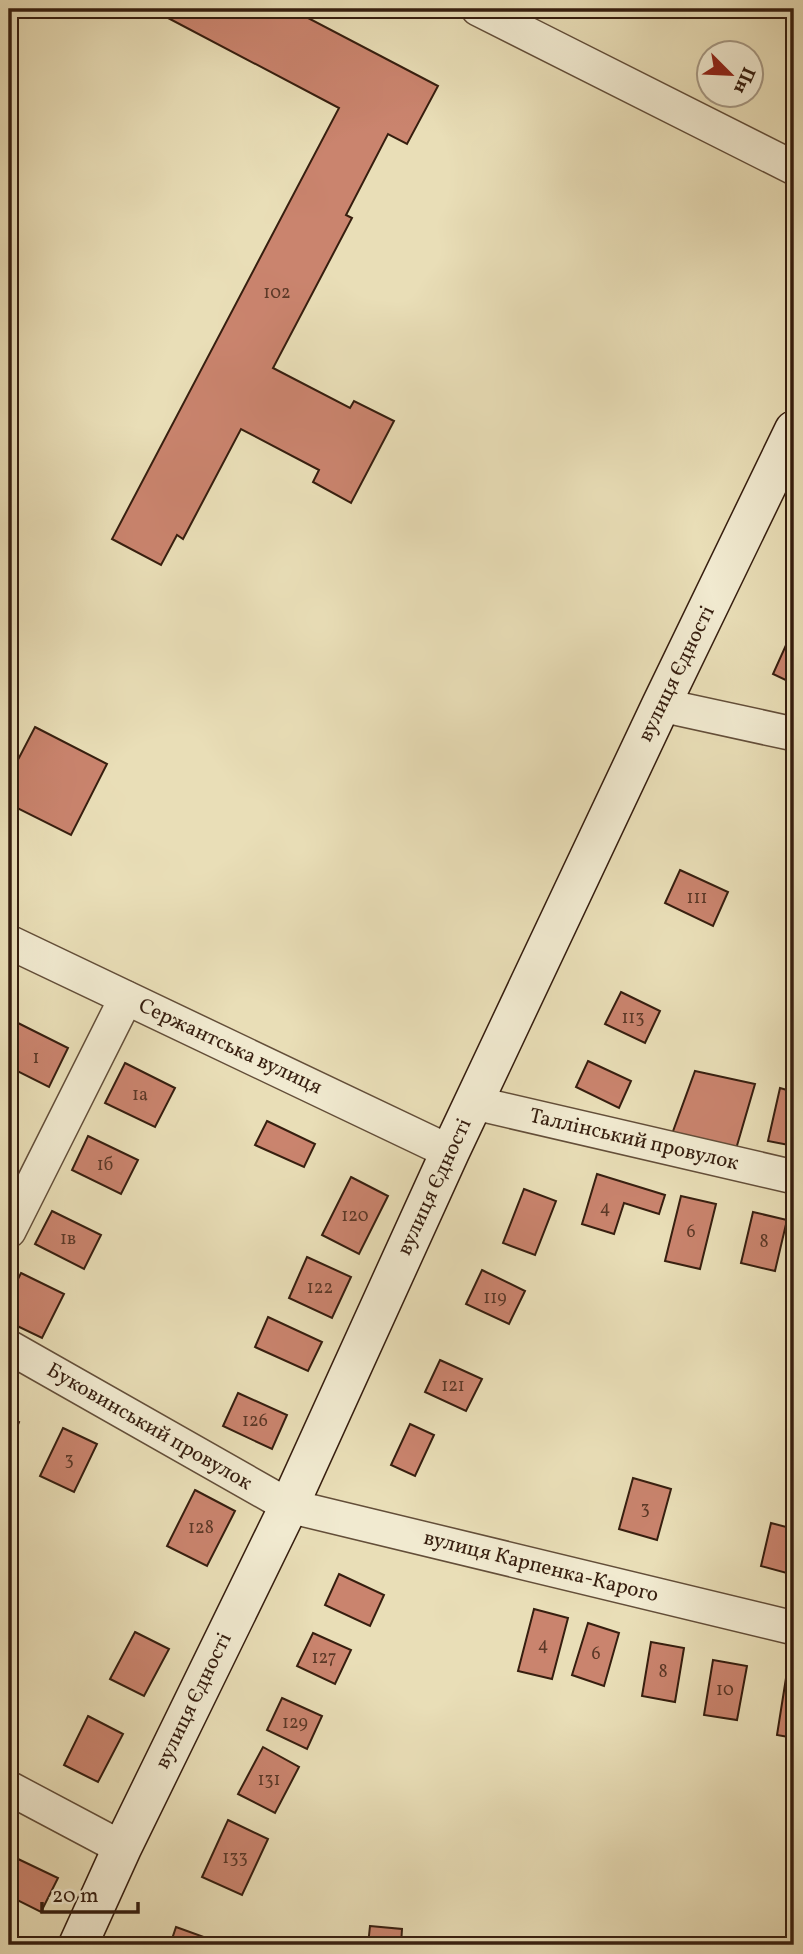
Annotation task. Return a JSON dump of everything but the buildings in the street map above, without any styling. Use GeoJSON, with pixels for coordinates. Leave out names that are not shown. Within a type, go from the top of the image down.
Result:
{"type":"FeatureCollection","features":[{"type":"Feature","properties":{"kind":"main road","name":"вулиця Єдності"},"geometry":{"type":"LineString","coordinates":[[78,1945],[122,1848],[289,1506],[450,1152],[794,430]]}},
{"type":"Feature","properties":{"kind":"street"},"geometry":{"type":"LineString","coordinates":[[478,9],[794,168]]}},
{"type":"Feature","properties":{"kind":"street"},"geometry":{"type":"LineString","coordinates":[[661,705],[794,734]]}},
{"type":"Feature","properties":{"kind":"street","name":"Сержантська вулиця"},"geometry":{"type":"LineString","coordinates":[[9,942],[450,1152]]}},
{"type":"Feature","properties":{"kind":"street"},"geometry":{"type":"LineString","coordinates":[[9,1231],[125,998]]}},
{"type":"Feature","properties":{"kind":"street","name":"Таллінський провулок"},"geometry":{"type":"LineString","coordinates":[[475,1103],[794,1178]]}},
{"type":"Feature","properties":{"kind":"street","name":"Буковинський провулок"},"geometry":{"type":"LineString","coordinates":[[9,1347],[289,1506]]}},
{"type":"Feature","properties":{"kind":"street","name":"вулиця Карпенка-Карого"},"geometry":{"type":"LineString","coordinates":[[289,1506],[794,1628]]}},
{"type":"Feature","properties":{"kind":"street"},"geometry":{"type":"LineString","coordinates":[[9,1788],[122,1848]]}}]}
